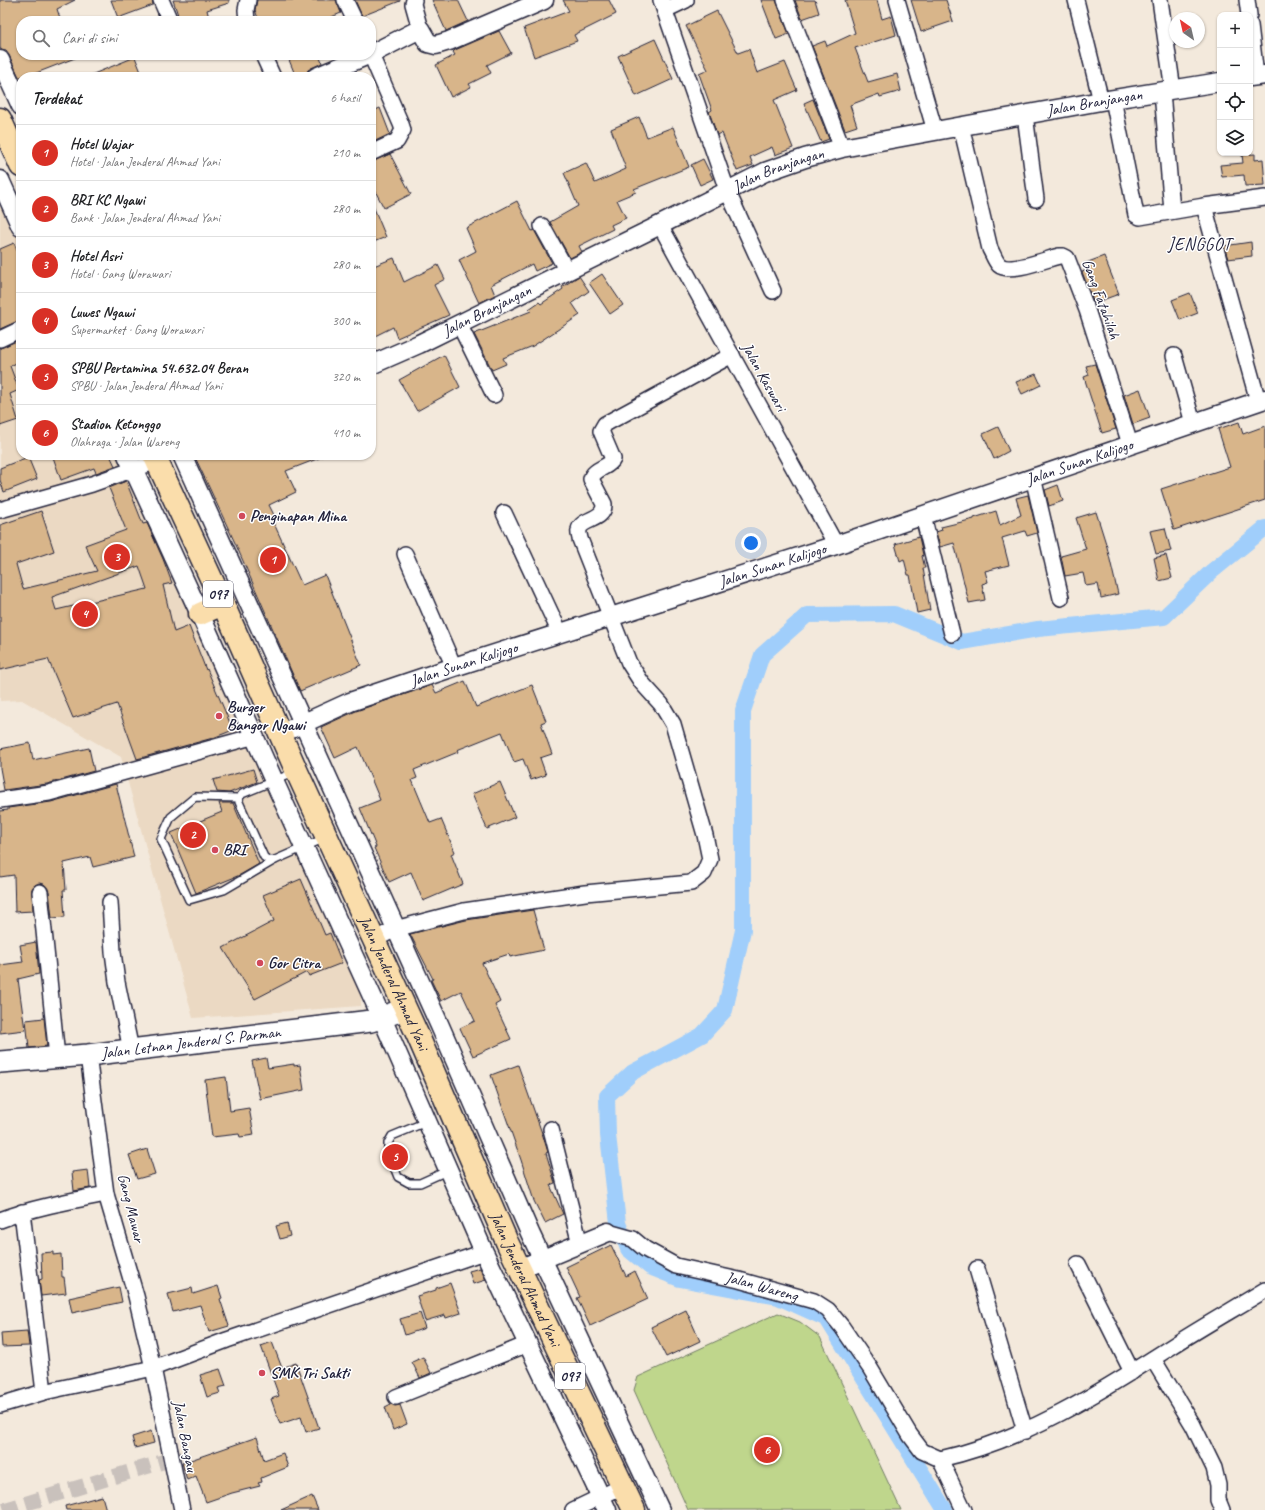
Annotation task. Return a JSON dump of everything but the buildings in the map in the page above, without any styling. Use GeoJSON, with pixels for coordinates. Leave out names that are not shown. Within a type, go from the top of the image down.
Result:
{"type":"FeatureCollection","features":[{"type":"Feature","properties":{"kind":"main road"},"geometry":{"type":"LineString","coordinates":[[0,119],[16,155]]}},
{"type":"Feature","properties":{"kind":"main road","name":"Jalan Jenderal Ahmad Yani"},"geometry":{"type":"LineString","coordinates":[[162,460],[280,734],[405,1009],[519,1269],[634,1510]]}},
{"type":"Feature","properties":{"kind":"main road"},"geometry":{"type":"LineString","coordinates":[[200,614],[223,604]]}},
{"type":"Feature","properties":{"kind":"main road","name":"Jalan Letnan Jenderal S. Parman"},"geometry":{"type":"LineString","coordinates":[[0,1062],[88,1055],[371,1021],[405,1009]]}},
{"type":"Feature","properties":{"kind":"street"},"geometry":{"type":"LineString","coordinates":[[161,0],[168,16]]}},
{"type":"Feature","properties":{"kind":"street"},"geometry":{"type":"LineString","coordinates":[[247,16],[246,10],[248,0]]}},
{"type":"Feature","properties":{"kind":"street"},"geometry":{"type":"LineString","coordinates":[[344,0],[352,16]]}},
{"type":"Feature","properties":{"kind":"street"},"geometry":{"type":"LineString","coordinates":[[414,0],[412,4],[420,29],[428,43],[436,45],[449,41],[544,0]]}},
{"type":"Feature","properties":{"kind":"street"},"geometry":{"type":"LineString","coordinates":[[686,0],[663,5],[727,190],[773,291]]}},
{"type":"Feature","properties":{"kind":"street"},"geometry":{"type":"LineString","coordinates":[[785,0],[842,148]]}},
{"type":"Feature","properties":{"kind":"street"},"geometry":{"type":"LineString","coordinates":[[897,0],[935,131]]}},
{"type":"Feature","properties":{"kind":"street"},"geometry":{"type":"LineString","coordinates":[[1076,0],[1107,100],[1136,215],[1140,217],[1204,206],[1265,198]]}},
{"type":"Feature","properties":{"kind":"street"},"geometry":{"type":"LineString","coordinates":[[1160,0],[1168,91],[1172,211]]}},
{"type":"Feature","properties":{"kind":"street"},"geometry":{"type":"LineString","coordinates":[[1247,0],[1249,12]]}},
{"type":"Feature","properties":{"kind":"street"},"geometry":{"type":"LineString","coordinates":[[376,52],[420,29]]}},
{"type":"Feature","properties":{"kind":"street"},"geometry":{"type":"LineString","coordinates":[[1253,47],[1257,76]]}},
{"type":"Feature","properties":{"kind":"street"},"geometry":{"type":"LineString","coordinates":[[0,60],[16,95]]}},
{"type":"Feature","properties":{"kind":"street"},"geometry":{"type":"LineString","coordinates":[[265,60],[271,72]]}},
{"type":"Feature","properties":{"kind":"street"},"geometry":{"type":"LineString","coordinates":[[328,72],[358,60]]}},
{"type":"Feature","properties":{"kind":"street"},"geometry":{"type":"LineString","coordinates":[[372,60],[402,124],[403,130],[397,141],[376,151]]}},
{"type":"Feature","properties":{"kind":"street","name":"Jalan Branjangan"},"geometry":{"type":"LineString","coordinates":[[376,363],[459,324],[765,172],[842,148],[1107,100],[1217,83]]}},
{"type":"Feature","properties":{"kind":"street"},"geometry":{"type":"LineString","coordinates":[[1025,115],[1036,199]]}},
{"type":"Feature","properties":{"kind":"street","name":"Gang Fatahilah"},"geometry":{"type":"LineString","coordinates":[[961,126],[990,249],[1000,265],[1006,268],[1015,268],[1059,256],[1067,258],[1088,310],[1130,444]]}},
{"type":"Feature","properties":{"kind":"street"},"geometry":{"type":"LineString","coordinates":[[0,180],[16,216]]}},
{"type":"Feature","properties":{"kind":"street"},"geometry":{"type":"LineString","coordinates":[[1204,206],[1261,400]]}},
{"type":"Feature","properties":{"kind":"street","name":"Jalan Kaswari"},"geometry":{"type":"LineString","coordinates":[[660,225],[836,545]]}},
{"type":"Feature","properties":{"kind":"street"},"geometry":{"type":"LineString","coordinates":[[542,226],[567,271]]}},
{"type":"Feature","properties":{"kind":"street"},"geometry":{"type":"LineString","coordinates":[[459,324],[494,395]]}},
{"type":"Feature","properties":{"kind":"street"},"geometry":{"type":"LineString","coordinates":[[0,339],[16,331]]}},
{"type":"Feature","properties":{"kind":"street"},"geometry":{"type":"LineString","coordinates":[[374,940],[396,929],[471,910],[585,893],[691,883],[704,874],[710,859],[705,834],[673,724],[661,704],[642,683],[629,663],[580,539],[578,530],[580,527],[601,514],[604,508],[604,504],[591,479],[596,472],[612,462],[613,459],[601,432],[605,424],[732,355]]}},
{"type":"Feature","properties":{"kind":"street"},"geometry":{"type":"LineString","coordinates":[[1174,356],[1192,423]]}},
{"type":"Feature","properties":{"kind":"street","name":"Jalan Sunan Kalijogo"},"geometry":{"type":"LineString","coordinates":[[280,734],[350,702],[454,667],[836,545],[1261,400]]}},
{"type":"Feature","properties":{"kind":"street"},"geometry":{"type":"LineString","coordinates":[[0,510],[92,484],[130,463],[146,460]]}},
{"type":"Feature","properties":{"kind":"street"},"geometry":{"type":"LineString","coordinates":[[184,460],[396,929],[542,1259],[660,1510]]}},
{"type":"Feature","properties":{"kind":"street"},"geometry":{"type":"LineString","coordinates":[[130,463],[200,614],[382,1018],[484,1252],[604,1503]]}},
{"type":"Feature","properties":{"kind":"street"},"geometry":{"type":"LineString","coordinates":[[1033,477],[1061,598]]}},
{"type":"Feature","properties":{"kind":"street"},"geometry":{"type":"LineString","coordinates":[[504,513],[560,633]]}},
{"type":"Feature","properties":{"kind":"street"},"geometry":{"type":"LineString","coordinates":[[923,516],[952,634]]}},
{"type":"Feature","properties":{"kind":"street"},"geometry":{"type":"LineString","coordinates":[[405,554],[454,667]]}},
{"type":"Feature","properties":{"kind":"street"},"geometry":{"type":"LineString","coordinates":[[0,800],[49,793],[255,736]]}},
{"type":"Feature","properties":{"kind":"street"},"geometry":{"type":"LineString","coordinates":[[40,892],[57,1057]]}},
{"type":"Feature","properties":{"kind":"street"},"geometry":{"type":"LineString","coordinates":[[110,902],[113,952],[117,982],[131,1050]]}},
{"type":"Feature","properties":{"kind":"street","name":"Gang Mawar"},"geometry":{"type":"LineString","coordinates":[[88,1055],[106,1194],[136,1296],[153,1368]]}},
{"type":"Feature","properties":{"kind":"street"},"geometry":{"type":"LineString","coordinates":[[551,1129],[580,1244]]}},
{"type":"Feature","properties":{"kind":"street"},"geometry":{"type":"LineString","coordinates":[[0,1220],[22,1212],[106,1194]]}},
{"type":"Feature","properties":{"kind":"street"},"geometry":{"type":"LineString","coordinates":[[22,1212],[44,1392]]}},
{"type":"Feature","properties":{"kind":"street","name":"Jalan Wareng"},"geometry":{"type":"LineString","coordinates":[[519,1269],[608,1232],[633,1239],[645,1249],[676,1266],[739,1280],[814,1301],[828,1310],[842,1327],[870,1368],[910,1435],[922,1451],[940,1459]]}},
{"type":"Feature","properties":{"kind":"street"},"geometry":{"type":"LineString","coordinates":[[0,1405],[44,1392],[153,1368],[228,1340],[484,1252],[507,1242]]}},
{"type":"Feature","properties":{"kind":"street"},"geometry":{"type":"LineString","coordinates":[[1078,1264],[1132,1372]]}},
{"type":"Feature","properties":{"kind":"street"},"geometry":{"type":"LineString","coordinates":[[977,1269],[1026,1431]]}},
{"type":"Feature","properties":{"kind":"street"},"geometry":{"type":"LineString","coordinates":[[964,1510],[940,1459],[959,1455],[1001,1441],[1051,1419],[1132,1372],[1265,1290]]}},
{"type":"Feature","properties":{"kind":"street"},"geometry":{"type":"LineString","coordinates":[[396,1397],[528,1344]]}},
{"type":"Feature","properties":{"kind":"street"},"geometry":{"type":"LineString","coordinates":[[1153,1359],[1193,1426],[1214,1468],[1218,1485],[1218,1500],[1222,1510]]}},
{"type":"Feature","properties":{"kind":"street","name":"Jalan Bangau"},"geometry":{"type":"LineString","coordinates":[[153,1368],[182,1510]]}},
{"type":"Feature","properties":{"kind":"street"},"geometry":{"type":"LineString","coordinates":[[573,1510],[604,1503],[623,1486]]}},
{"type":"Feature","properties":{"kind":"lane"},"geometry":{"type":"LineString","coordinates":[[297,772],[242,794],[239,798],[195,797],[171,817],[161,839],[189,900],[224,890],[275,860],[327,837]]}},
{"type":"Feature","properties":{"kind":"lane"},"geometry":{"type":"LineString","coordinates":[[239,798],[239,802],[264,857],[268,860],[275,860]]}},
{"type":"Feature","properties":{"kind":"lane"},"geometry":{"type":"LineString","coordinates":[[427,1121],[392,1136],[388,1143],[388,1152],[398,1177],[409,1183],[420,1183],[449,1170]]}},
{"type":"Feature","properties":{"kind":"shaded area"},"geometry":{"type":"Polygon","coordinates":[[[0,191],[16,227],[16,460],[121,460],[361,991],[361,1006],[193,1018],[121,757],[22,700],[0,701],[0,191]]]}},
{"type":"Feature","properties":{"kind":"green space"},"geometry":{"type":"Polygon","coordinates":[[[778,1313],[800,1322],[820,1337],[901,1510],[688,1510],[634,1390],[638,1377],[778,1313]]]}},
{"type":"Feature","properties":{"kind":"waterway"},"geometry":{"type":"LineString","coordinates":[[945,1510],[827,1319],[778,1297],[680,1279],[650,1267],[628,1249],[618,1223],[608,1135],[607,1096],[633,1072],[702,1035],[725,1010],[743,930],[743,711],[762,655],[807,615],[894,614],[962,642],[1038,629],[1164,617],[1211,572],[1265,528]]}},
{"type":"Feature","properties":{"kind":"tunnel"},"geometry":{"type":"LineString","coordinates":[[4,1510],[172,1459]]}},
{"type":"Feature","properties":{"kind":"place","name":"Penginapan Mina"},"geometry":{"type":"Point","coordinates":[242,516]}},
{"type":"Feature","properties":{"kind":"place","name":"Hotel Asri"},"geometry":{"type":"Point","coordinates":[117,557]}},
{"type":"Feature","properties":{"kind":"place","name":"Hotel Wajar"},"geometry":{"type":"Point","coordinates":[273,560]}},
{"type":"Feature","properties":{"kind":"place","name":"Luwes Ngawi"},"geometry":{"type":"Point","coordinates":[85,614]}},
{"type":"Feature","properties":{"kind":"place","name":"Burger Bangor Ngawi"},"geometry":{"type":"Point","coordinates":[219,716]}},
{"type":"Feature","properties":{"kind":"place","name":"BRI KC Ngawi"},"geometry":{"type":"Point","coordinates":[193,835]}},
{"type":"Feature","properties":{"kind":"place","name":"BRI"},"geometry":{"type":"Point","coordinates":[215,850]}},
{"type":"Feature","properties":{"kind":"place","name":"Gor Citra"},"geometry":{"type":"Point","coordinates":[260,963]}},
{"type":"Feature","properties":{"kind":"place","name":"SPBU Pertamina 54.632.04 Beran"},"geometry":{"type":"Point","coordinates":[395,1157]}},
{"type":"Feature","properties":{"kind":"place","name":"SMK Tri Sakti"},"geometry":{"type":"Point","coordinates":[262,1373]}},
{"type":"Feature","properties":{"kind":"place","name":"Stadion Ketonggo"},"geometry":{"type":"Point","coordinates":[767,1450]}},
{"type":"Feature","properties":{"kind":"district","name":"JENGGOT"},"geometry":{"type":"Point","coordinates":[1200,244]}}]}
